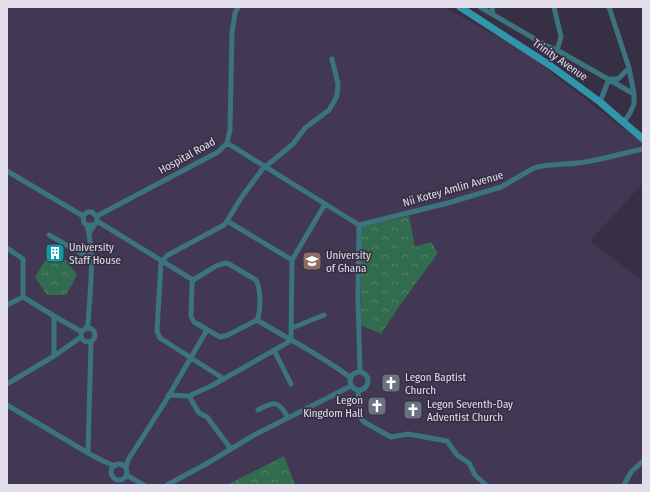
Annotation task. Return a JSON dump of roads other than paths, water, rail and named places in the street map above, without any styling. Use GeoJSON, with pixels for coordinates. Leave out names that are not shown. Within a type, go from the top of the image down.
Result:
{"type":"FeatureCollection","features":[{"type":"Feature","properties":{"kind":"street"},"geometry":{"type":"LineString","coordinates":[[233,7],[235,13]]}},
{"type":"Feature","properties":{"kind":"street","name":"Hospital Road"},"geometry":{"type":"LineString","coordinates":[[94,220],[102,212],[200,162],[218,152],[227,144],[230,130],[232,33],[235,13],[238,7]]}},
{"type":"Feature","properties":{"kind":"street","name":"Trinity Avenue"},"geometry":{"type":"LineString","coordinates":[[460,7],[551,66],[600,102],[643,139]]}},
{"type":"Feature","properties":{"kind":"street"},"geometry":{"type":"LineString","coordinates":[[480,7],[634,94]]}},
{"type":"Feature","properties":{"kind":"street"},"geometry":{"type":"LineString","coordinates":[[492,7],[493,15]]}},
{"type":"Feature","properties":{"kind":"street"},"geometry":{"type":"LineString","coordinates":[[554,7],[561,37],[557,50]]}},
{"type":"Feature","properties":{"kind":"street"},"geometry":{"type":"LineString","coordinates":[[609,7],[629,68],[634,94],[634,104],[624,122]]}},
{"type":"Feature","properties":{"kind":"street"},"geometry":{"type":"LineString","coordinates":[[224,379],[160,338],[158,335],[161,262],[168,255],[224,225],[241,198],[264,167],[293,144],[305,128],[329,110],[337,96],[338,84],[332,59]]}},
{"type":"Feature","properties":{"kind":"street"},"geometry":{"type":"LineString","coordinates":[[609,79],[618,79],[629,68]]}},
{"type":"Feature","properties":{"kind":"street"},"geometry":{"type":"LineString","coordinates":[[600,102],[609,79]]}},
{"type":"Feature","properties":{"kind":"street"},"geometry":{"type":"LineString","coordinates":[[227,144],[359,225],[358,299],[360,372]]}},
{"type":"Feature","properties":{"kind":"street","name":"Nii Kotey Amlin Avenue"},"geometry":{"type":"LineString","coordinates":[[359,225],[448,204],[501,187],[534,168],[558,164],[583,163],[643,148]]}},
{"type":"Feature","properties":{"kind":"street"},"geometry":{"type":"LineString","coordinates":[[7,170],[84,216],[83,220],[94,220]]}},
{"type":"Feature","properties":{"kind":"street"},"geometry":{"type":"LineString","coordinates":[[168,395],[189,396],[224,379],[290,340],[292,328],[292,260],[325,204]]}},
{"type":"Feature","properties":{"kind":"street"},"geometry":{"type":"LineString","coordinates":[[84,216],[87,212],[94,220],[193,280]]}},
{"type":"Feature","properties":{"kind":"street"},"geometry":{"type":"LineString","coordinates":[[7,384],[54,356],[85,332],[88,323],[91,259],[89,233],[94,220]]}},
{"type":"Feature","properties":{"kind":"street"},"geometry":{"type":"LineString","coordinates":[[227,221],[292,260]]}},
{"type":"Feature","properties":{"kind":"street"},"geometry":{"type":"LineString","coordinates":[[49,235],[91,259]]}},
{"type":"Feature","properties":{"kind":"street"},"geometry":{"type":"LineString","coordinates":[[7,248],[23,259],[23,297]]}},
{"type":"Feature","properties":{"kind":"street"},"geometry":{"type":"LineString","coordinates":[[225,263],[252,278],[258,285],[259,311],[257,320],[228,335],[220,337],[206,330],[194,322],[191,316],[193,280],[216,266],[225,263]]}},
{"type":"Feature","properties":{"kind":"street"},"geometry":{"type":"LineString","coordinates":[[7,305],[23,297]]}},
{"type":"Feature","properties":{"kind":"street"},"geometry":{"type":"LineString","coordinates":[[23,297],[54,316],[85,332],[95,333],[93,340],[88,342]]}},
{"type":"Feature","properties":{"kind":"street"},"geometry":{"type":"LineString","coordinates":[[292,328],[324,315]]}},
{"type":"Feature","properties":{"kind":"street"},"geometry":{"type":"LineString","coordinates":[[54,316],[54,356]]}},
{"type":"Feature","properties":{"kind":"street"},"geometry":{"type":"LineString","coordinates":[[257,320],[330,362],[351,378]]}},
{"type":"Feature","properties":{"kind":"street"},"geometry":{"type":"LineString","coordinates":[[144,485],[126,475],[124,467],[206,330]]}},
{"type":"Feature","properties":{"kind":"street"},"geometry":{"type":"LineString","coordinates":[[85,332],[90,350],[88,453]]}},
{"type":"Feature","properties":{"kind":"street"},"geometry":{"type":"LineString","coordinates":[[274,350],[291,384]]}},
{"type":"Feature","properties":{"kind":"street"},"geometry":{"type":"LineString","coordinates":[[351,386],[351,378],[360,372]]}},
{"type":"Feature","properties":{"kind":"street"},"geometry":{"type":"LineString","coordinates":[[351,386],[358,390],[365,388],[368,382],[367,377],[360,372]]}},
{"type":"Feature","properties":{"kind":"street"},"geometry":{"type":"LineString","coordinates":[[167,485],[288,418],[351,386]]}},
{"type":"Feature","properties":{"kind":"street"},"geometry":{"type":"LineString","coordinates":[[358,390],[360,417],[364,422],[391,436],[408,434],[447,441],[457,455],[469,463],[475,475],[486,485]]}},
{"type":"Feature","properties":{"kind":"street"},"geometry":{"type":"LineString","coordinates":[[189,396],[199,412],[207,417],[231,449]]}},
{"type":"Feature","properties":{"kind":"street"},"geometry":{"type":"LineString","coordinates":[[258,410],[272,403],[276,403],[281,407],[288,418]]}},
{"type":"Feature","properties":{"kind":"street"},"geometry":{"type":"LineString","coordinates":[[7,405],[114,468],[124,467]]}},
{"type":"Feature","properties":{"kind":"street"},"geometry":{"type":"LineString","coordinates":[[624,485],[631,472],[643,461]]}},
{"type":"Feature","properties":{"kind":"street"},"geometry":{"type":"LineString","coordinates":[[113,485],[116,478],[114,468]]}},
{"type":"Feature","properties":{"kind":"street"},"geometry":{"type":"LineString","coordinates":[[116,478],[122,480],[126,475]]}},
{"type":"Feature","properties":{"kind":"place","name":"University Staff House"},"geometry":{"type":"Point","coordinates":[55,253]}},
{"type":"Feature","properties":{"kind":"place","name":"University of Ghana"},"geometry":{"type":"Point","coordinates":[312,261]}},
{"type":"Feature","properties":{"kind":"place","name":"Legon Baptist Church"},"geometry":{"type":"Point","coordinates":[391,383]}},
{"type":"Feature","properties":{"kind":"place","name":"Legon Kingdom Hall"},"geometry":{"type":"Point","coordinates":[377,406]}},
{"type":"Feature","properties":{"kind":"place","name":"Legon Seventh-Day Adventist Church"},"geometry":{"type":"Point","coordinates":[413,410]}}]}
